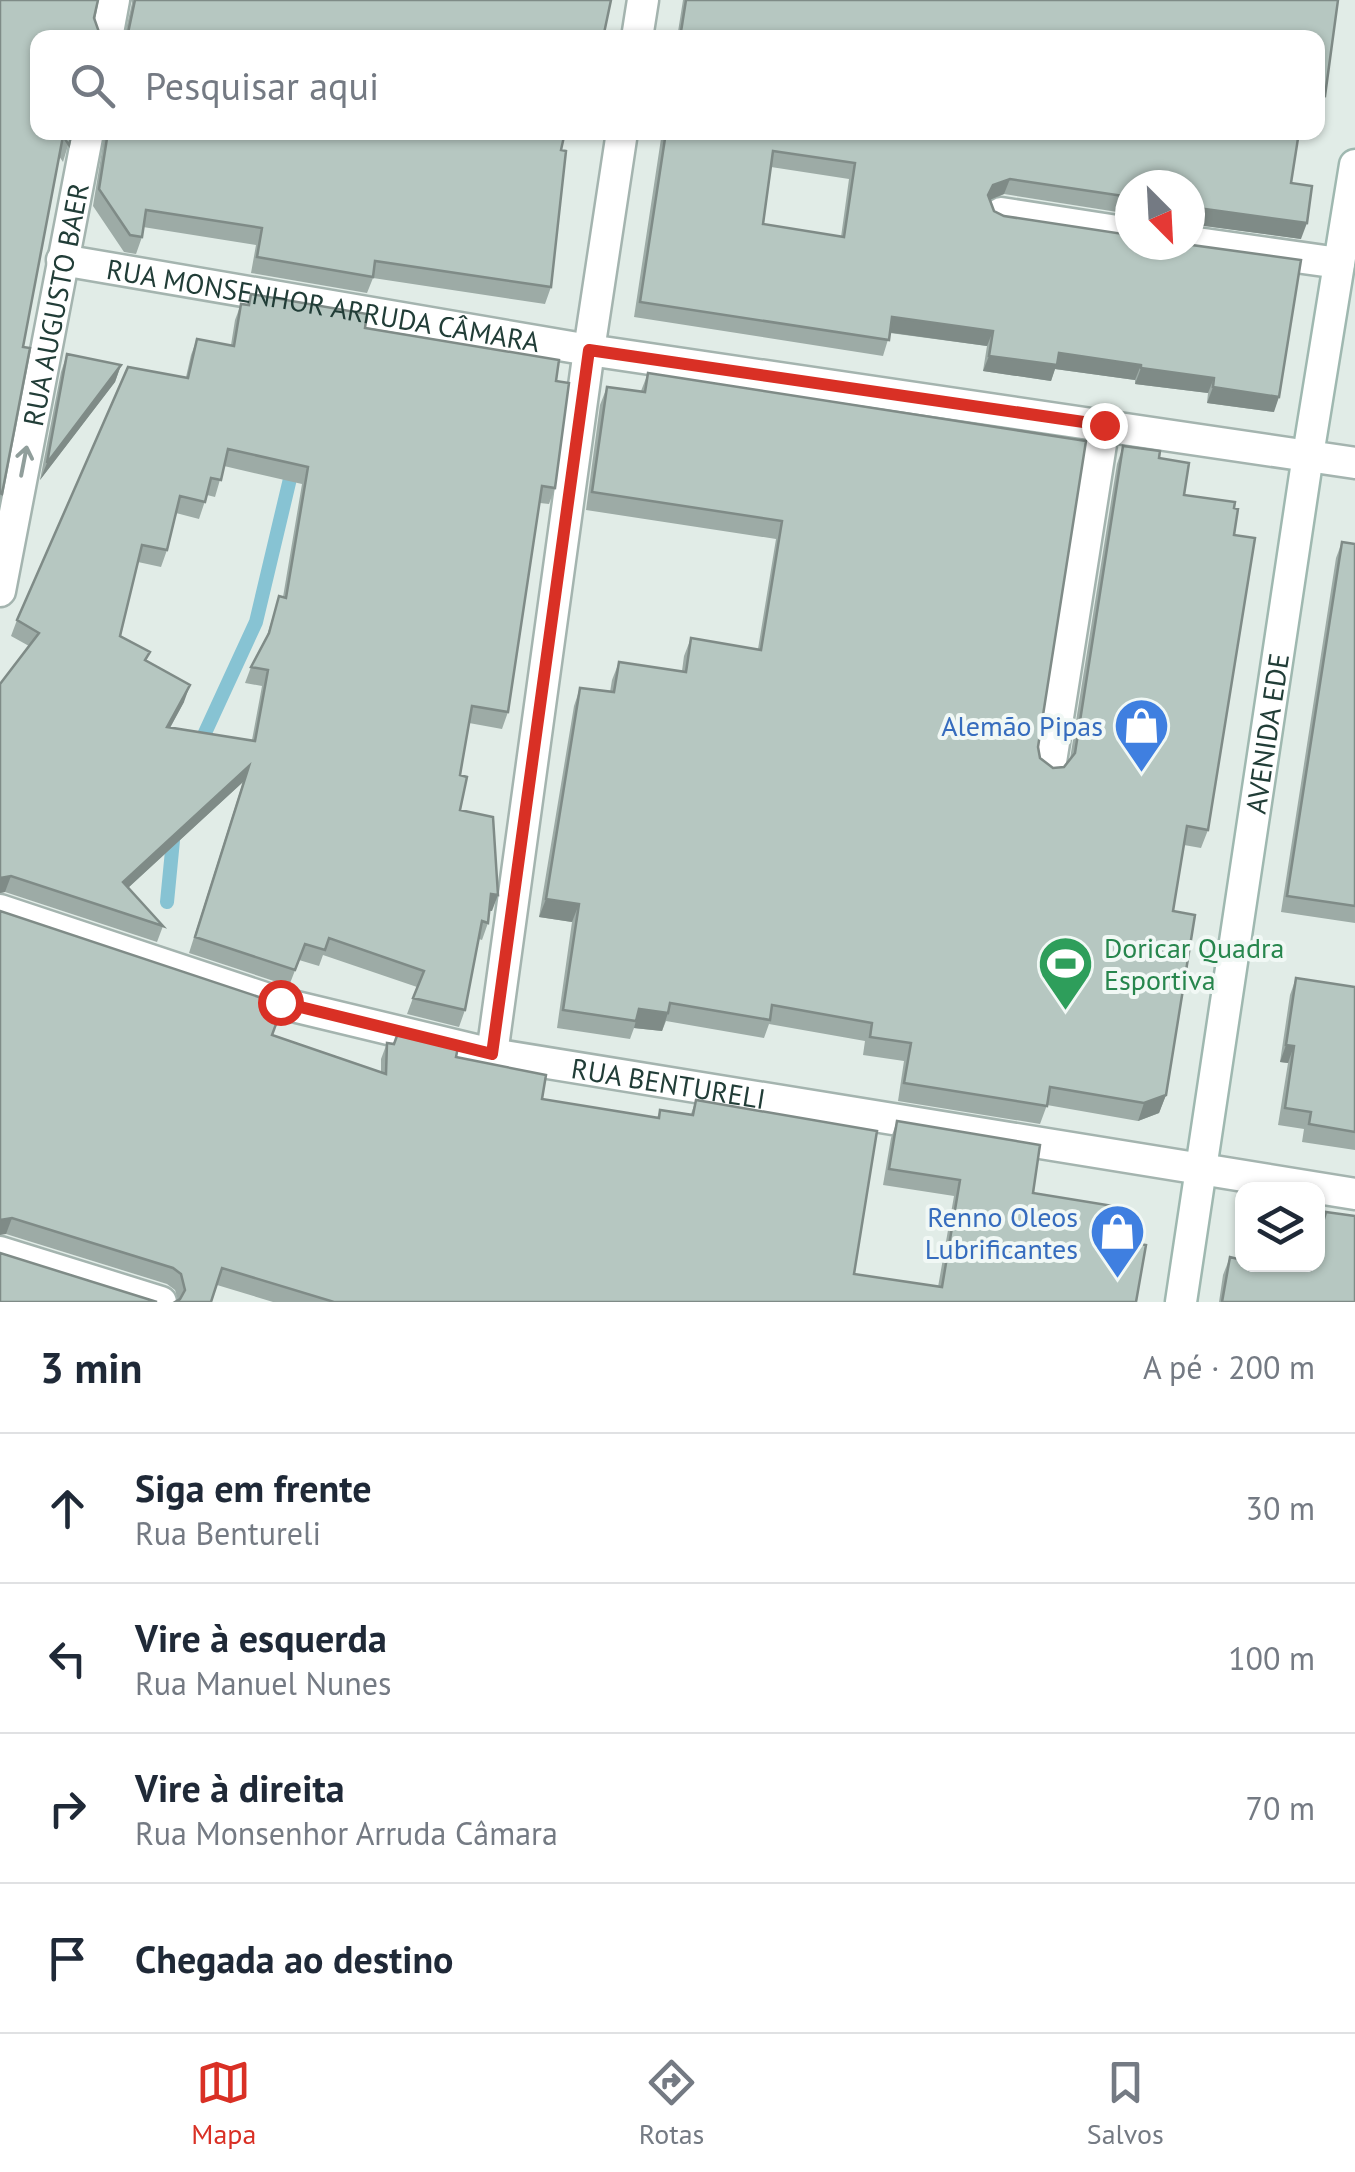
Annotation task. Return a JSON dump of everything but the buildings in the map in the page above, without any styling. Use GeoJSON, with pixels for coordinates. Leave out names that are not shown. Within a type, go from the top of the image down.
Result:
{"type":"FeatureCollection","features":[{"type":"Feature","properties":{"kind":"street"},"geometry":{"type":"LineString","coordinates":[[108,30],[114,0]]}},
{"type":"Feature","properties":{"kind":"street"},"geometry":{"type":"LineString","coordinates":[[638,30],[642,0]]}},
{"type":"Feature","properties":{"kind":"street","name":"RUA AUGUSTO BAER"},"geometry":{"type":"LineString","coordinates":[[0,591],[86,140]]}},
{"type":"Feature","properties":{"kind":"street"},"geometry":{"type":"LineString","coordinates":[[492,1054],[621,140]]}},
{"type":"Feature","properties":{"kind":"street","name":"AVENIDA EDE"},"geometry":{"type":"LineString","coordinates":[[1181,1302],[1355,165]]}},
{"type":"Feature","properties":{"kind":"street"},"geometry":{"type":"LineString","coordinates":[[1001,213],[1115,231]]}},
{"type":"Feature","properties":{"kind":"street"},"geometry":{"type":"LineString","coordinates":[[1205,244],[1339,263]]}},
{"type":"Feature","properties":{"kind":"street","name":"RUA MONSENHOR ARRUDA CÂMARA"},"geometry":{"type":"LineString","coordinates":[[62,260],[589,350],[1355,463]]}},
{"type":"Feature","properties":{"kind":"street"},"geometry":{"type":"LineString","coordinates":[[1050,768],[1104,425]]}},
{"type":"Feature","properties":{"kind":"street","name":"RUA BENTURELI"},"geometry":{"type":"LineString","coordinates":[[0,910],[280,1002],[492,1054],[1355,1194]]}},
{"type":"Feature","properties":{"kind":"street"},"geometry":{"type":"LineString","coordinates":[[0,1252],[161,1302]]}},
{"type":"Feature","properties":{"kind":"waterway"},"geometry":{"type":"LineString","coordinates":[[198,748],[256,622],[293,466]]}},
{"type":"Feature","properties":{"kind":"waterway"},"geometry":{"type":"LineString","coordinates":[[167,902],[174,830]]}},
{"type":"Feature","properties":{"kind":"place","name":"Alemão Pipas"},"geometry":{"type":"Point","coordinates":[1142,774]}},
{"type":"Feature","properties":{"kind":"place","name":"Doricar Quadra Esportiva"},"geometry":{"type":"Point","coordinates":[1065,1012]}},
{"type":"Feature","properties":{"kind":"place","name":"Renno Oleos Lubrificantes"},"geometry":{"type":"Point","coordinates":[1117,1281]}},
{"type":"Feature","properties":{"kind":"route"},"geometry":{"type":"LineString","coordinates":[[280,1002],[492,1054],[589,350],[1104,425]]}}]}
